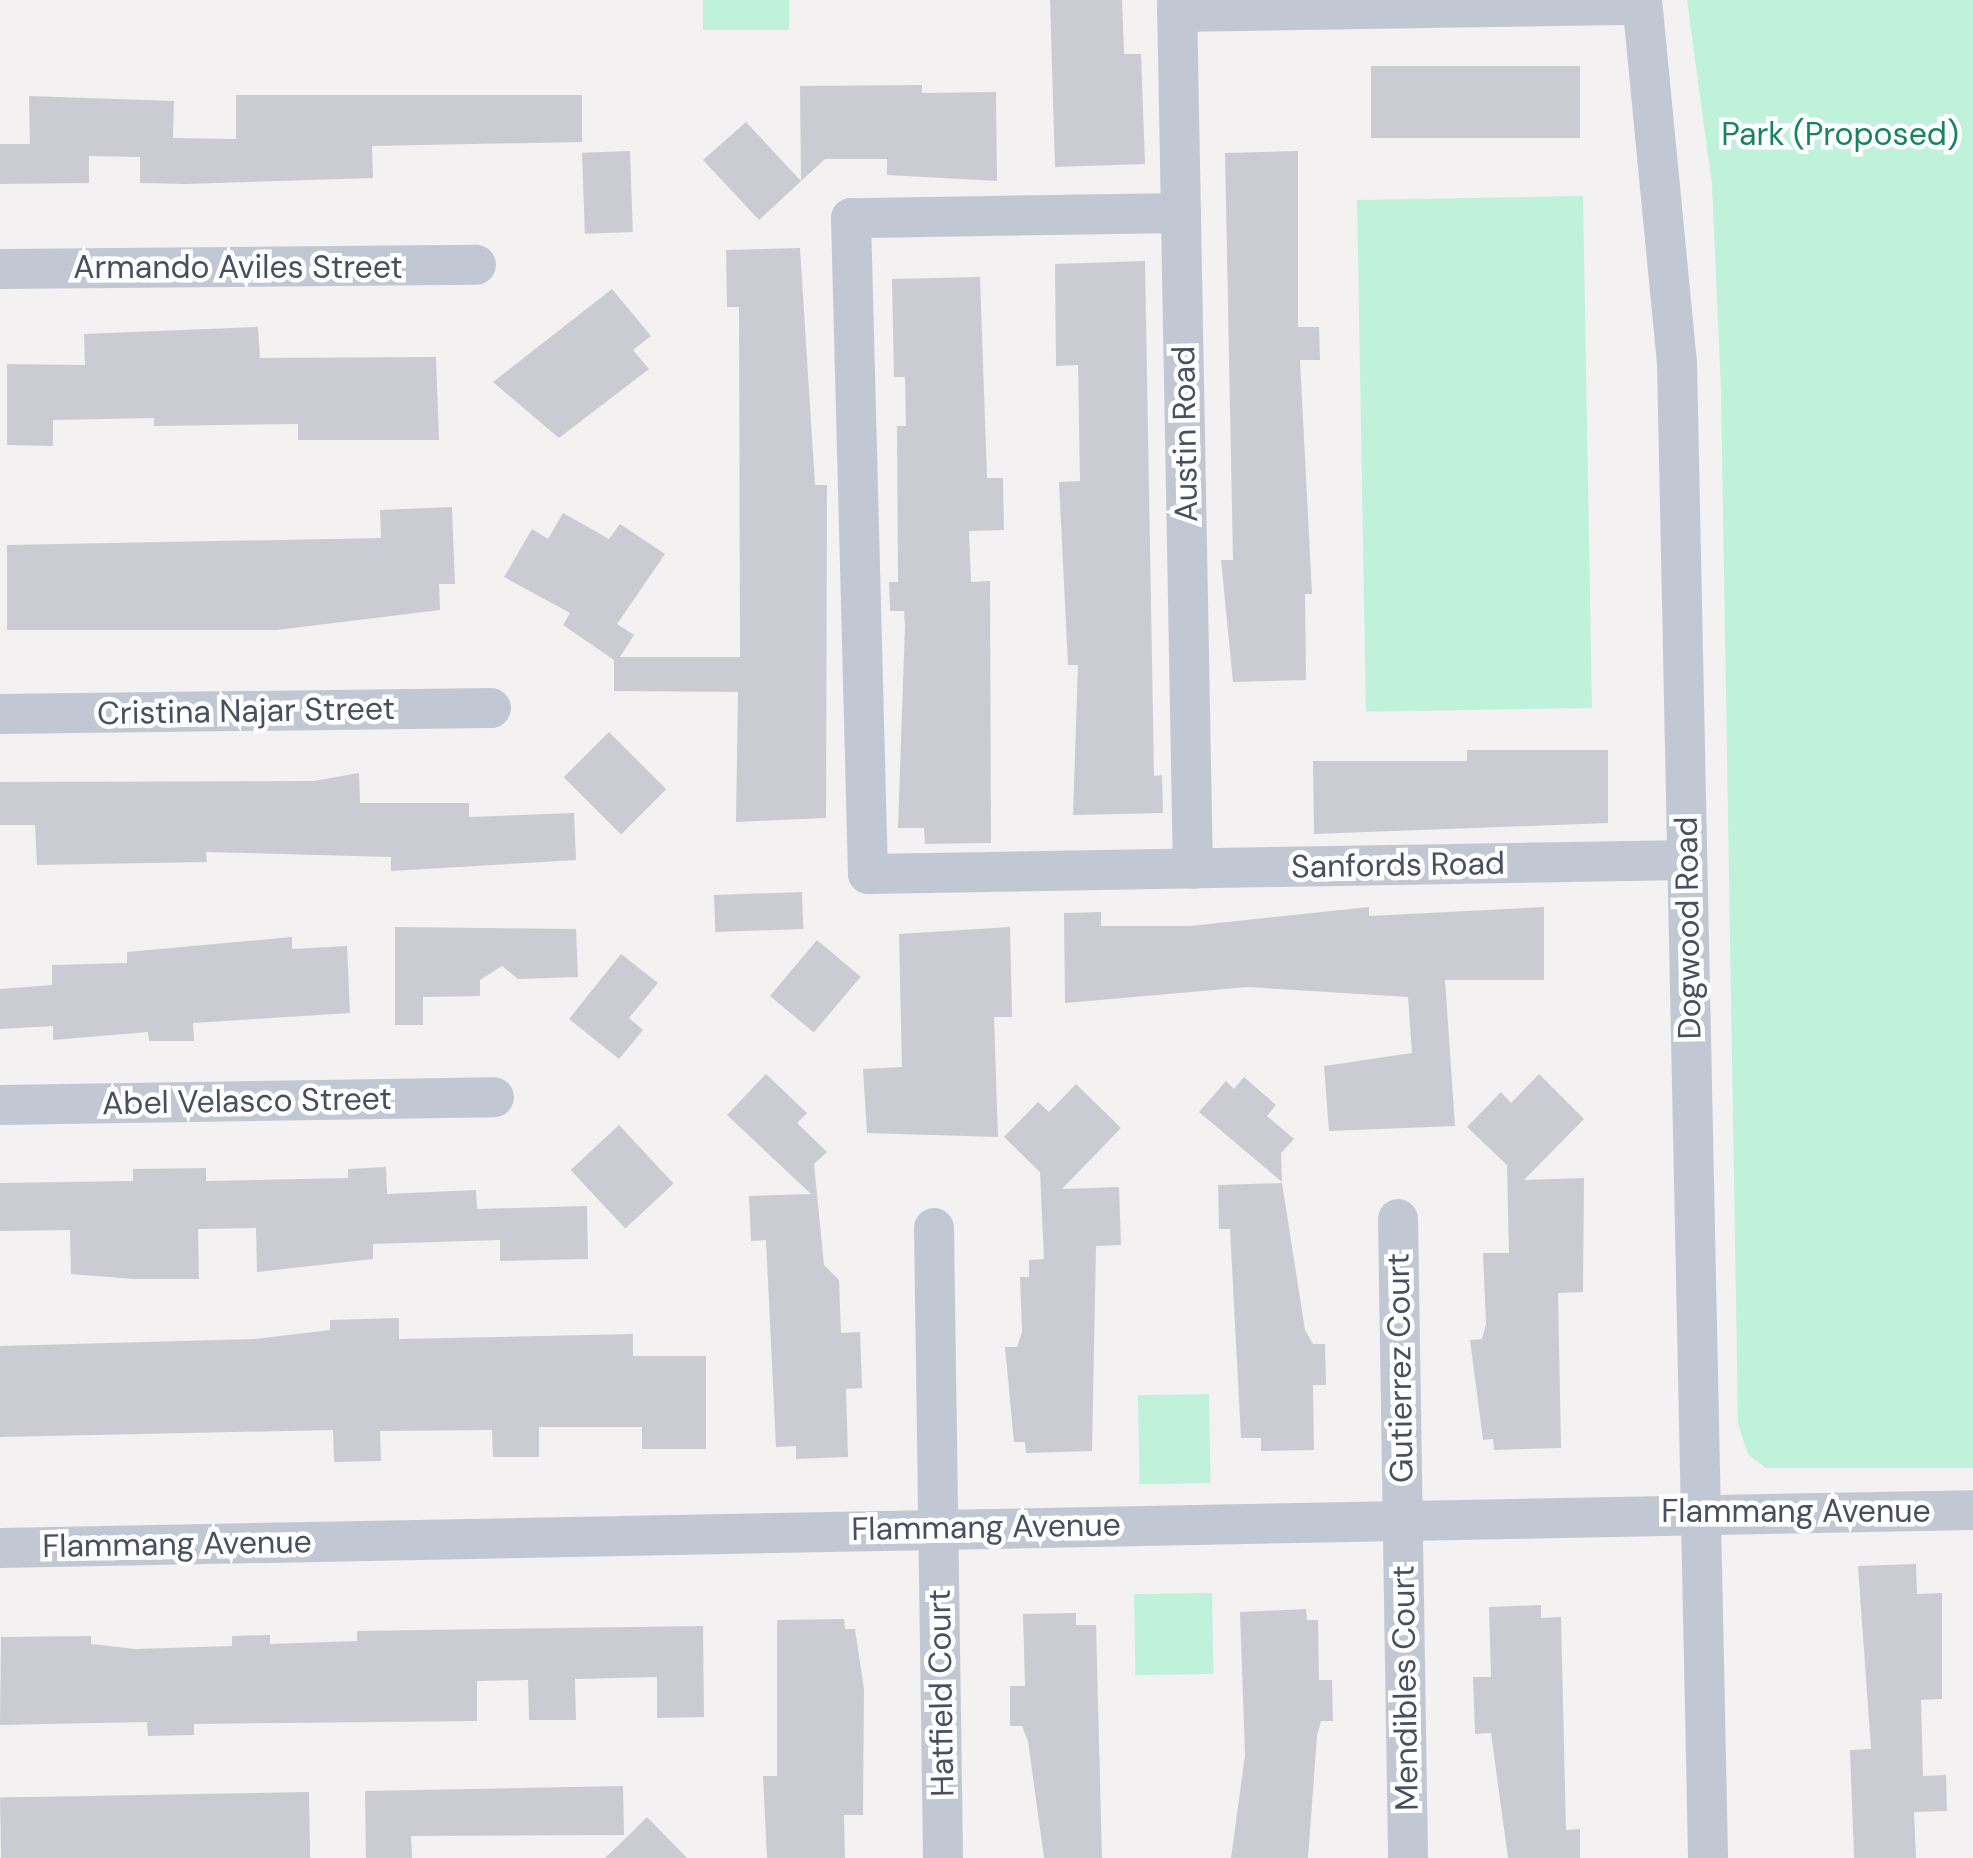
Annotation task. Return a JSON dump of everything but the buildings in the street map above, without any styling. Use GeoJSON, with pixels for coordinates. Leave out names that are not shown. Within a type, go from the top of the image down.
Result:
{"type":"FeatureCollection","features":[{"type":"Feature","properties":{"kind":"street"},"geometry":{"type":"LineString","coordinates":[[1177,6],[1642,3]]}},
{"type":"Feature","properties":{"kind":"street","name":"Dogwood Road"},"geometry":{"type":"LineString","coordinates":[[1642,3],[1677,363],[1708,1858]]}},
{"type":"Feature","properties":{"kind":"street","name":"Austin Road"},"geometry":{"type":"LineString","coordinates":[[1177,6],[1194,868]]}},
{"type":"Feature","properties":{"kind":"street","name":"Sanfords Road"},"geometry":{"type":"LineString","coordinates":[[1181,212],[851,218],[868,874],[1687,860]]}},
{"type":"Feature","properties":{"kind":"street","name":"Armando Aviles Street"},"geometry":{"type":"LineString","coordinates":[[0,269],[476,265]]}},
{"type":"Feature","properties":{"kind":"street","name":"Cristina Najar Street"},"geometry":{"type":"LineString","coordinates":[[0,714],[491,708]]}},
{"type":"Feature","properties":{"kind":"street","name":"Abel Velasco Street"},"geometry":{"type":"LineString","coordinates":[[0,1105],[494,1098]]}},
{"type":"Feature","properties":{"kind":"street","name":"Gutierrez Court"},"geometry":{"type":"LineString","coordinates":[[1398,1219],[1402,1517]]}},
{"type":"Feature","properties":{"kind":"street","name":"Hatfield Court"},"geometry":{"type":"LineString","coordinates":[[934,1228],[943,1858]]}},
{"type":"Feature","properties":{"kind":"street","name":"Flammang Avenue"},"geometry":{"type":"LineString","coordinates":[[0,1548],[1700,1510],[1973,1510]]}},
{"type":"Feature","properties":{"kind":"street","name":"Mendibles Court"},"geometry":{"type":"LineString","coordinates":[[1402,1517],[1408,1858]]}},
{"type":"Feature","properties":{"kind":"green space"},"geometry":{"type":"Polygon","coordinates":[[[703,0],[789,0],[789,30],[703,30],[703,0]]]}},
{"type":"Feature","properties":{"kind":"green space","name":"Park (Proposed)"},"geometry":{"type":"Polygon","coordinates":[[[1687,0],[1973,0],[1973,1468],[1766,1468],[1748,1454],[1738,1424],[1721,390],[1712,185],[1687,0]]]}},
{"type":"Feature","properties":{"kind":"green space"},"geometry":{"type":"Polygon","coordinates":[[[1583,196],[1592,708],[1366,712],[1357,200],[1583,196]]]}},
{"type":"Feature","properties":{"kind":"green space"},"geometry":{"type":"Polygon","coordinates":[[[1209,1394],[1211,1483],[1140,1484],[1138,1395],[1209,1394]]]}},
{"type":"Feature","properties":{"kind":"green space"},"geometry":{"type":"Polygon","coordinates":[[[1212,1593],[1213,1674],[1135,1675],[1134,1594],[1212,1593]]]}}]}
